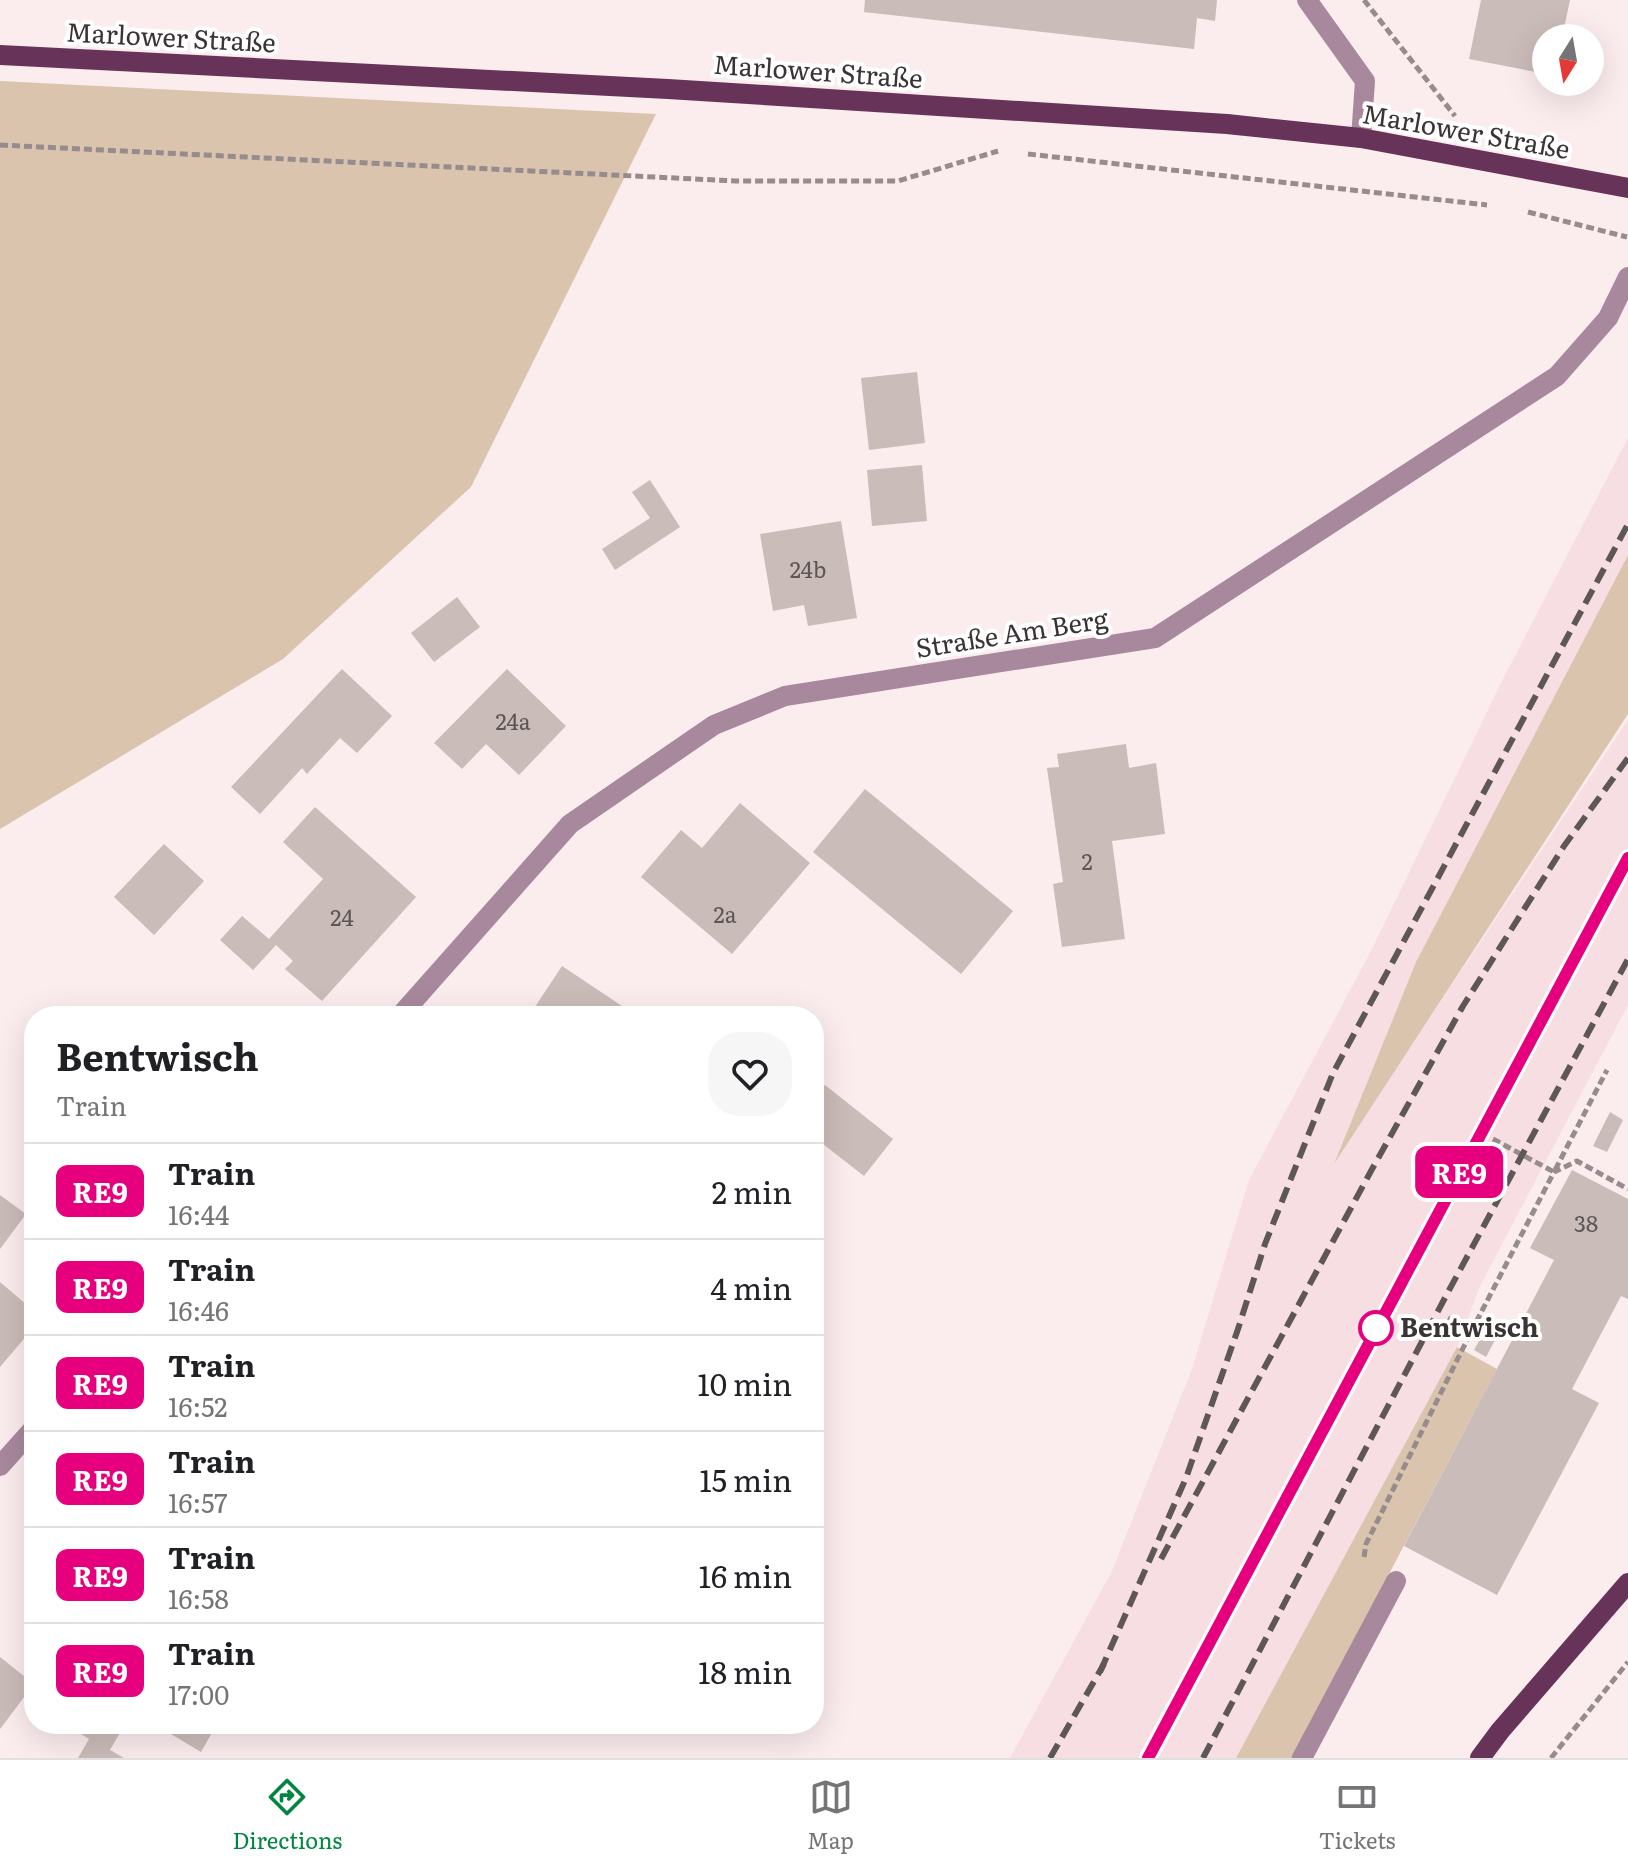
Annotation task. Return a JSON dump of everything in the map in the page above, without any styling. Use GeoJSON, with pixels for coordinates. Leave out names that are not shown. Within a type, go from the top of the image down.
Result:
{"type":"FeatureCollection","features":[{"type":"Feature","properties":{"kind":"main road","name":"Marlower Straße"},"geometry":{"type":"LineString","coordinates":[[0,55],[714,92],[1227,124],[1361,138],[1628,188]]}},
{"type":"Feature","properties":{"kind":"main road"},"geometry":{"type":"LineString","coordinates":[[1480,1758],[1628,1583]]}},
{"type":"Feature","properties":{"kind":"street"},"geometry":{"type":"LineString","coordinates":[[1307,0],[1365,81],[1361,138]]}},
{"type":"Feature","properties":{"kind":"street","name":"Straße Am Berg"},"geometry":{"type":"LineString","coordinates":[[409,1006],[570,824],[714,725],[785,696],[1155,638],[1557,376],[1608,318],[1628,277]]}},
{"type":"Feature","properties":{"kind":"street"},"geometry":{"type":"LineString","coordinates":[[0,1466],[24,1439]]}},
{"type":"Feature","properties":{"kind":"street"},"geometry":{"type":"LineString","coordinates":[[1302,1758],[1396,1581]]}},
{"type":"Feature","properties":{"kind":"path"},"geometry":{"type":"LineString","coordinates":[[1364,0],[1458,120]]}},
{"type":"Feature","properties":{"kind":"path"},"geometry":{"type":"LineString","coordinates":[[0,145],[736,181],[898,181],[998,151],[1489,205]]}},
{"type":"Feature","properties":{"kind":"path"},"geometry":{"type":"LineString","coordinates":[[1520,210],[1628,237]]}},
{"type":"Feature","properties":{"kind":"path"},"geometry":{"type":"LineString","coordinates":[[1385,1601],[1369,1587],[1362,1572],[1366,1544],[1472,1330],[1607,1070]]}},
{"type":"Feature","properties":{"kind":"path"},"geometry":{"type":"LineString","coordinates":[[1493,1139],[1554,1172]]}},
{"type":"Feature","properties":{"kind":"path"},"geometry":{"type":"LineString","coordinates":[[1554,1172],[1577,1161],[1628,1189]]}},
{"type":"Feature","properties":{"kind":"path"},"geometry":{"type":"LineString","coordinates":[[1612,1180],[1616,1170]]}},
{"type":"Feature","properties":{"kind":"path"},"geometry":{"type":"LineString","coordinates":[[1448,1318],[1472,1330]]}},
{"type":"Feature","properties":{"kind":"path"},"geometry":{"type":"LineString","coordinates":[[1551,1758],[1628,1662]]}},
{"type":"Feature","properties":{"kind":"shaded area"},"geometry":{"type":"Polygon","coordinates":[[[0,81],[656,114],[471,487],[283,659],[0,829],[0,81]]]}},
{"type":"Feature","properties":{"kind":"shaded area"},"geometry":{"type":"Polygon","coordinates":[[[1628,438],[1628,555],[1416,962],[1336,1159],[1628,720],[1628,1005],[1480,1286],[1457,1347],[1236,1758],[1010,1758],[1112,1571],[1192,1369],[1249,1180],[1371,951],[1503,679],[1628,438]]]}},
{"type":"Feature","properties":{"kind":"shaded area"},"geometry":{"type":"Polygon","coordinates":[[[1628,555],[1628,714],[1334,1164],[1416,962],[1628,555]]]}},
{"type":"Feature","properties":{"kind":"shaded area"},"geometry":{"type":"Polygon","coordinates":[[[1457,1347],[1497,1369],[1292,1758],[1236,1758],[1457,1347]]]}},
{"type":"Feature","properties":{"kind":"building"},"geometry":{"type":"Polygon","coordinates":[[[865,0],[1217,0],[1215,21],[1197,18],[1194,49],[864,12],[865,0]]]}},
{"type":"Feature","properties":{"kind":"building"},"geometry":{"type":"Polygon","coordinates":[[[1481,0],[1570,0],[1565,24],[1532,24],[1532,71],[1469,59],[1481,0]]]}},
{"type":"Feature","properties":{"kind":"building"},"geometry":{"type":"Polygon","coordinates":[[[917,372],[925,443],[869,450],[861,378],[917,372]]]}},
{"type":"Feature","properties":{"kind":"building"},"geometry":{"type":"Polygon","coordinates":[[[922,465],[927,521],[872,526],[867,470],[922,465]]]}},
{"type":"Feature","properties":{"kind":"building"},"geometry":{"type":"Polygon","coordinates":[[[650,480],[680,527],[615,570],[602,549],[650,518],[632,492],[650,480]]]}},
{"type":"Feature","properties":{"kind":"building"},"geometry":{"type":"Polygon","coordinates":[[[841,521],[857,618],[808,626],[804,605],[773,611],[760,534],[841,521]]]}},
{"type":"Feature","properties":{"kind":"building"},"geometry":{"type":"Polygon","coordinates":[[[457,597],[480,627],[434,662],[411,633],[457,597]]]}},
{"type":"Feature","properties":{"kind":"building"},"geometry":{"type":"Polygon","coordinates":[[[342,669],[392,716],[357,753],[340,738],[307,774],[302,768],[260,814],[231,787],[342,669]]]}},
{"type":"Feature","properties":{"kind":"building"},"geometry":{"type":"Polygon","coordinates":[[[507,669],[566,726],[519,775],[486,744],[462,769],[434,743],[507,669]]]}},
{"type":"Feature","properties":{"kind":"building"},"geometry":{"type":"Polygon","coordinates":[[[1126,744],[1129,768],[1156,763],[1165,834],[1112,841],[1125,939],[1062,947],[1053,884],[1063,882],[1047,768],[1059,767],[1057,754],[1126,744]]]}},
{"type":"Feature","properties":{"kind":"building"},"geometry":{"type":"Polygon","coordinates":[[[865,789],[1013,911],[961,974],[813,852],[865,789]]]}},
{"type":"Feature","properties":{"kind":"building"},"geometry":{"type":"Polygon","coordinates":[[[740,803],[810,863],[732,954],[641,877],[681,830],[702,848],[740,803]]]}},
{"type":"Feature","properties":{"kind":"building"},"geometry":{"type":"Polygon","coordinates":[[[315,807],[416,897],[322,1001],[285,969],[293,961],[276,945],[253,970],[220,940],[242,916],[269,939],[323,879],[283,842],[315,807]]]}},
{"type":"Feature","properties":{"kind":"building"},"geometry":{"type":"Polygon","coordinates":[[[164,844],[204,881],[154,935],[114,897],[164,844]]]}},
{"type":"Feature","properties":{"kind":"building"},"geometry":{"type":"Polygon","coordinates":[[[562,966],[622,1006],[536,1006],[562,966]]]}},
{"type":"Feature","properties":{"kind":"building"},"geometry":{"type":"Polygon","coordinates":[[[824,1086],[893,1139],[864,1176],[824,1145],[824,1086]]]}},
{"type":"Feature","properties":{"kind":"building"},"geometry":{"type":"Polygon","coordinates":[[[1610,1112],[1623,1120],[1607,1152],[1593,1146],[1610,1112]]]}},
{"type":"Feature","properties":{"kind":"building"},"geometry":{"type":"Polygon","coordinates":[[[1572,1170],[1628,1199],[1628,1299],[1621,1296],[1572,1389],[1599,1403],[1497,1595],[1404,1546],[1554,1260],[1530,1248],[1572,1170]]]}},
{"type":"Feature","properties":{"kind":"building"},"geometry":{"type":"Polygon","coordinates":[[[0,1195],[24,1213],[24,1217],[0,1249],[0,1195]]]}},
{"type":"Feature","properties":{"kind":"building"},"geometry":{"type":"Polygon","coordinates":[[[0,1282],[24,1302],[24,1339],[0,1367],[0,1282]]]}},
{"type":"Feature","properties":{"kind":"building"},"geometry":{"type":"Polygon","coordinates":[[[1490,1321],[1502,1327],[1486,1357],[1474,1350],[1490,1321]]]}},
{"type":"Feature","properties":{"kind":"building"},"geometry":{"type":"Polygon","coordinates":[[[0,1657],[24,1676],[24,1697],[0,1729],[0,1657]]]}},
{"type":"Feature","properties":{"kind":"building"},"geometry":{"type":"Polygon","coordinates":[[[81,1734],[119,1734],[110,1750],[124,1758],[78,1758],[89,1739],[81,1734]]]}},
{"type":"Feature","properties":{"kind":"building"},"geometry":{"type":"Polygon","coordinates":[[[171,1734],[211,1734],[201,1752],[171,1734]]]}},
{"type":"Feature","properties":{"kind":"railway"},"geometry":{"type":"LineString","coordinates":[[1100,1672],[1186,1478],[1265,1244],[1333,1073],[1628,524]]}},
{"type":"Feature","properties":{"kind":"railway"},"geometry":{"type":"LineString","coordinates":[[1161,1559],[1463,1006],[1564,846],[1628,758]]}},
{"type":"Feature","properties":{"kind":"railway"},"geometry":{"type":"LineString","coordinates":[[1148,1758],[1628,858]]}},
{"type":"Feature","properties":{"kind":"railway"},"geometry":{"type":"LineString","coordinates":[[1203,1758],[1447,1294],[1628,959]]}},
{"type":"Feature","properties":{"kind":"railway"},"geometry":{"type":"LineString","coordinates":[[1050,1758],[1104,1664]]}},
{"type":"Feature","properties":{"kind":"train","name":"RE9"},"geometry":{"type":"LineString","coordinates":[[1148,1758],[1628,858]]}},
{"type":"Feature","properties":{"kind":"place","name":"Bentwisch"},"geometry":{"type":"Point","coordinates":[1376,1328]}}]}
